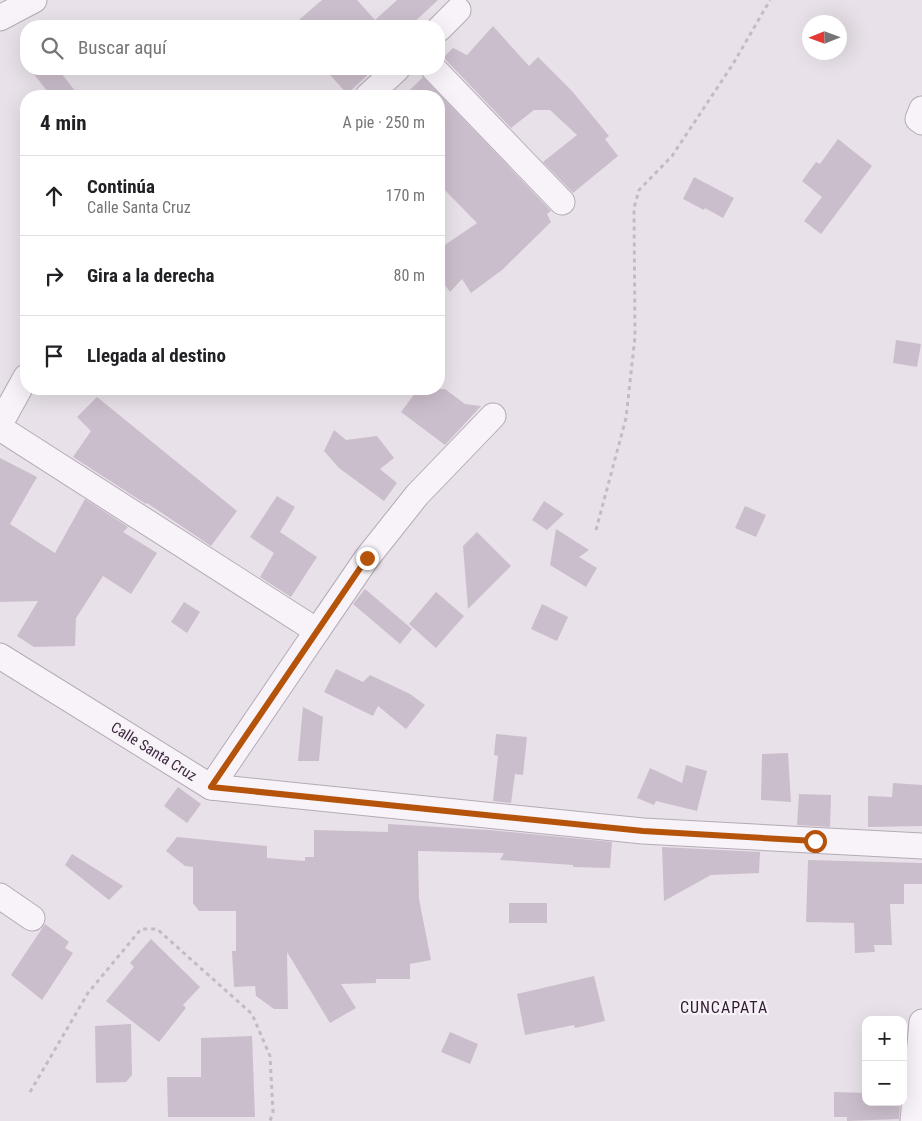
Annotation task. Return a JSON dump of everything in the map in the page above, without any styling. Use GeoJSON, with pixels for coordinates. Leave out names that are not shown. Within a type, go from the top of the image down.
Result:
{"type":"FeatureCollection","features":[{"type":"Feature","properties":{"kind":"street"},"geometry":{"type":"LineString","coordinates":[[0,18],[34,0]]}},
{"type":"Feature","properties":{"kind":"street"},"geometry":{"type":"LineString","coordinates":[[445,23],[458,10]]}},
{"type":"Feature","properties":{"kind":"street"},"geometry":{"type":"LineString","coordinates":[[374,90],[391,75]]}},
{"type":"Feature","properties":{"kind":"street"},"geometry":{"type":"LineString","coordinates":[[440,75],[562,202]]}},
{"type":"Feature","properties":{"kind":"street"},"geometry":{"type":"LineString","coordinates":[[922,108],[918,119],[922,122]]}},
{"type":"Feature","properties":{"kind":"street"},"geometry":{"type":"LineString","coordinates":[[0,424],[20,388]]}},
{"type":"Feature","properties":{"kind":"street"},"geometry":{"type":"LineString","coordinates":[[211,787],[367,558],[417,494],[493,416]]}},
{"type":"Feature","properties":{"kind":"street"},"geometry":{"type":"LineString","coordinates":[[0,428],[317,631]]}},
{"type":"Feature","properties":{"kind":"street","name":"Calle Santa Cruz"},"geometry":{"type":"LineString","coordinates":[[0,656],[211,787],[643,831],[922,846]]}},
{"type":"Feature","properties":{"kind":"street"},"geometry":{"type":"LineString","coordinates":[[0,896],[32,918]]}},
{"type":"Feature","properties":{"kind":"street"},"geometry":{"type":"LineString","coordinates":[[913,1121],[922,1022]]}},
{"type":"Feature","properties":{"kind":"path"},"geometry":{"type":"LineString","coordinates":[[596,530],[626,418],[636,337],[634,208],[639,190],[672,156],[734,64],[770,0]]}},
{"type":"Feature","properties":{"kind":"path"},"geometry":{"type":"LineString","coordinates":[[30,1092],[88,993],[141,929],[157,929],[252,1014],[270,1056],[273,1112],[270,1121]]}},
{"type":"Feature","properties":{"kind":"building"},"geometry":{"type":"Polygon","coordinates":[[[322,0],[357,0],[375,20],[299,20],[322,0]]]}},
{"type":"Feature","properties":{"kind":"building"},"geometry":{"type":"Polygon","coordinates":[[[397,0],[438,0],[416,20],[375,20],[397,0]]]}},
{"type":"Feature","properties":{"kind":"building"},"geometry":{"type":"Polygon","coordinates":[[[493,26],[529,66],[538,57],[572,91],[609,136],[605,139],[618,156],[573,193],[543,162],[577,135],[550,110],[534,110],[511,128],[445,59],[445,56],[453,48],[467,55],[493,26]]]}},
{"type":"Feature","properties":{"kind":"building"},"geometry":{"type":"Polygon","coordinates":[[[35,75],[63,75],[74,90],[46,90],[35,75]]]}},
{"type":"Feature","properties":{"kind":"building"},"geometry":{"type":"Polygon","coordinates":[[[330,75],[368,75],[351,90],[343,90],[330,75]]]}},
{"type":"Feature","properties":{"kind":"building"},"geometry":{"type":"Polygon","coordinates":[[[423,77],[435,90],[410,90],[423,77]]]}},
{"type":"Feature","properties":{"kind":"building"},"geometry":{"type":"Polygon","coordinates":[[[445,100],[551,211],[547,214],[551,222],[502,270],[471,293],[462,279],[450,292],[445,285],[445,245],[477,223],[445,190],[445,100]]]}},
{"type":"Feature","properties":{"kind":"building"},"geometry":{"type":"Polygon","coordinates":[[[838,139],[872,166],[821,234],[804,221],[822,197],[802,181],[816,162],[820,164],[838,139]]]}},
{"type":"Feature","properties":{"kind":"building"},"geometry":{"type":"Polygon","coordinates":[[[694,177],[734,198],[723,218],[683,199],[694,177]]]}},
{"type":"Feature","properties":{"kind":"building"},"geometry":{"type":"Polygon","coordinates":[[[896,340],[921,344],[917,367],[893,363],[896,340]]]}},
{"type":"Feature","properties":{"kind":"building"},"geometry":{"type":"Polygon","coordinates":[[[445,389],[465,404],[481,406],[445,445],[401,412],[414,395],[445,395],[445,389]]]}},
{"type":"Feature","properties":{"kind":"building"},"geometry":{"type":"Polygon","coordinates":[[[97,397],[237,511],[211,546],[73,457],[91,431],[77,417],[97,397]]]}},
{"type":"Feature","properties":{"kind":"building"},"geometry":{"type":"Polygon","coordinates":[[[334,430],[346,440],[377,436],[394,458],[380,469],[397,483],[384,501],[339,468],[324,451],[334,430]]]}},
{"type":"Feature","properties":{"kind":"building"},"geometry":{"type":"Polygon","coordinates":[[[0,458],[37,477],[10,524],[55,553],[85,499],[128,527],[123,532],[157,553],[131,594],[103,576],[76,618],[75,646],[34,647],[17,636],[38,601],[0,602],[0,458]]]}},
{"type":"Feature","properties":{"kind":"building"},"geometry":{"type":"Polygon","coordinates":[[[277,496],[295,507],[280,532],[317,557],[291,597],[260,577],[274,553],[250,537],[277,496]]]}},
{"type":"Feature","properties":{"kind":"building"},"geometry":{"type":"Polygon","coordinates":[[[544,501],[564,514],[547,530],[532,520],[544,501]]]}},
{"type":"Feature","properties":{"kind":"building"},"geometry":{"type":"Polygon","coordinates":[[[745,506],[766,515],[756,537],[735,528],[745,506]]]}},
{"type":"Feature","properties":{"kind":"building"},"geometry":{"type":"Polygon","coordinates":[[[556,529],[589,550],[579,557],[597,568],[586,587],[550,565],[556,529]]]}},
{"type":"Feature","properties":{"kind":"building"},"geometry":{"type":"Polygon","coordinates":[[[477,532],[511,566],[468,609],[463,546],[477,532]]]}},
{"type":"Feature","properties":{"kind":"building"},"geometry":{"type":"Polygon","coordinates":[[[365,589],[412,629],[400,644],[353,604],[365,589]]]}},
{"type":"Feature","properties":{"kind":"building"},"geometry":{"type":"Polygon","coordinates":[[[436,592],[464,616],[436,648],[409,624],[436,592]]]}},
{"type":"Feature","properties":{"kind":"building"},"geometry":{"type":"Polygon","coordinates":[[[184,602],[200,612],[187,633],[171,622],[184,602]]]}},
{"type":"Feature","properties":{"kind":"building"},"geometry":{"type":"Polygon","coordinates":[[[542,604],[568,617],[557,641],[531,629],[542,604]]]}},
{"type":"Feature","properties":{"kind":"building"},"geometry":{"type":"Polygon","coordinates":[[[336,669],[363,682],[370,675],[410,694],[425,705],[406,729],[378,706],[373,716],[324,692],[336,669]]]}},
{"type":"Feature","properties":{"kind":"building"},"geometry":{"type":"Polygon","coordinates":[[[303,707],[323,717],[319,761],[298,761],[303,707]]]}},
{"type":"Feature","properties":{"kind":"building"},"geometry":{"type":"Polygon","coordinates":[[[496,734],[527,737],[523,775],[515,774],[511,803],[493,801],[498,756],[494,755],[496,734]]]}},
{"type":"Feature","properties":{"kind":"building"},"geometry":{"type":"Polygon","coordinates":[[[788,753],[791,802],[761,800],[762,754],[788,753]]]}},
{"type":"Feature","properties":{"kind":"building"},"geometry":{"type":"Polygon","coordinates":[[[686,765],[707,771],[697,811],[656,801],[654,805],[637,798],[650,768],[682,783],[686,765]]]}},
{"type":"Feature","properties":{"kind":"building"},"geometry":{"type":"Polygon","coordinates":[[[893,783],[922,785],[922,826],[868,827],[868,796],[892,797],[893,783]]]}},
{"type":"Feature","properties":{"kind":"building"},"geometry":{"type":"Polygon","coordinates":[[[178,787],[201,804],[187,823],[164,806],[178,787]]]}},
{"type":"Feature","properties":{"kind":"building"},"geometry":{"type":"Polygon","coordinates":[[[799,794],[831,795],[830,827],[797,825],[799,794]]]}},
{"type":"Feature","properties":{"kind":"building"},"geometry":{"type":"Polygon","coordinates":[[[388,824],[489,830],[612,842],[610,868],[573,867],[573,865],[500,860],[504,853],[418,851],[419,899],[431,960],[410,964],[410,979],[376,979],[376,983],[341,984],[356,1008],[330,1023],[287,952],[288,1009],[274,1009],[256,996],[255,986],[234,987],[232,951],[236,951],[236,911],[199,911],[193,903],[193,867],[185,866],[166,851],[177,837],[267,846],[267,858],[305,861],[305,857],[314,857],[314,830],[388,832],[388,824]]]}},
{"type":"Feature","properties":{"kind":"building"},"geometry":{"type":"Polygon","coordinates":[[[662,847],[760,852],[759,873],[711,875],[664,901],[662,847]]]}},
{"type":"Feature","properties":{"kind":"building"},"geometry":{"type":"Polygon","coordinates":[[[72,854],[123,886],[109,900],[65,865],[72,854]]]}},
{"type":"Feature","properties":{"kind":"building"},"geometry":{"type":"Polygon","coordinates":[[[808,860],[922,863],[922,884],[904,884],[904,904],[890,904],[892,945],[874,945],[875,952],[855,953],[854,923],[806,922],[808,860]]]}},
{"type":"Feature","properties":{"kind":"building"},"geometry":{"type":"Polygon","coordinates":[[[509,903],[547,903],[547,923],[509,923],[509,903]]]}},
{"type":"Feature","properties":{"kind":"building"},"geometry":{"type":"Polygon","coordinates":[[[45,924],[69,942],[65,948],[73,953],[42,1000],[11,975],[45,924]]]}},
{"type":"Feature","properties":{"kind":"building"},"geometry":{"type":"Polygon","coordinates":[[[151,939],[200,987],[183,1005],[186,1008],[159,1042],[106,1001],[134,967],[130,963],[151,939]]]}},
{"type":"Feature","properties":{"kind":"building"},"geometry":{"type":"Polygon","coordinates":[[[594,976],[605,1021],[575,1028],[574,1025],[525,1035],[517,994],[594,976]]]}},
{"type":"Feature","properties":{"kind":"building"},"geometry":{"type":"Polygon","coordinates":[[[131,1024],[132,1075],[126,1082],[96,1083],[95,1026],[131,1024]]]}},
{"type":"Feature","properties":{"kind":"building"},"geometry":{"type":"Polygon","coordinates":[[[450,1032],[478,1044],[470,1064],[441,1052],[450,1032]]]}},
{"type":"Feature","properties":{"kind":"building"},"geometry":{"type":"Polygon","coordinates":[[[252,1036],[255,1117],[168,1117],[167,1077],[201,1077],[201,1038],[252,1036]]]}},
{"type":"Feature","properties":{"kind":"building"},"geometry":{"type":"Polygon","coordinates":[[[834,1092],[862,1093],[862,1106],[900,1106],[899,1119],[847,1121],[847,1117],[834,1117],[834,1092]]]}},
{"type":"Feature","properties":{"kind":"district","name":"CUNCAPATA"},"geometry":{"type":"Point","coordinates":[724,1007]}},
{"type":"Feature","properties":{"kind":"route"},"geometry":{"type":"LineString","coordinates":[[367,558],[211,787],[643,831],[648,829],[815,841]]}}]}
